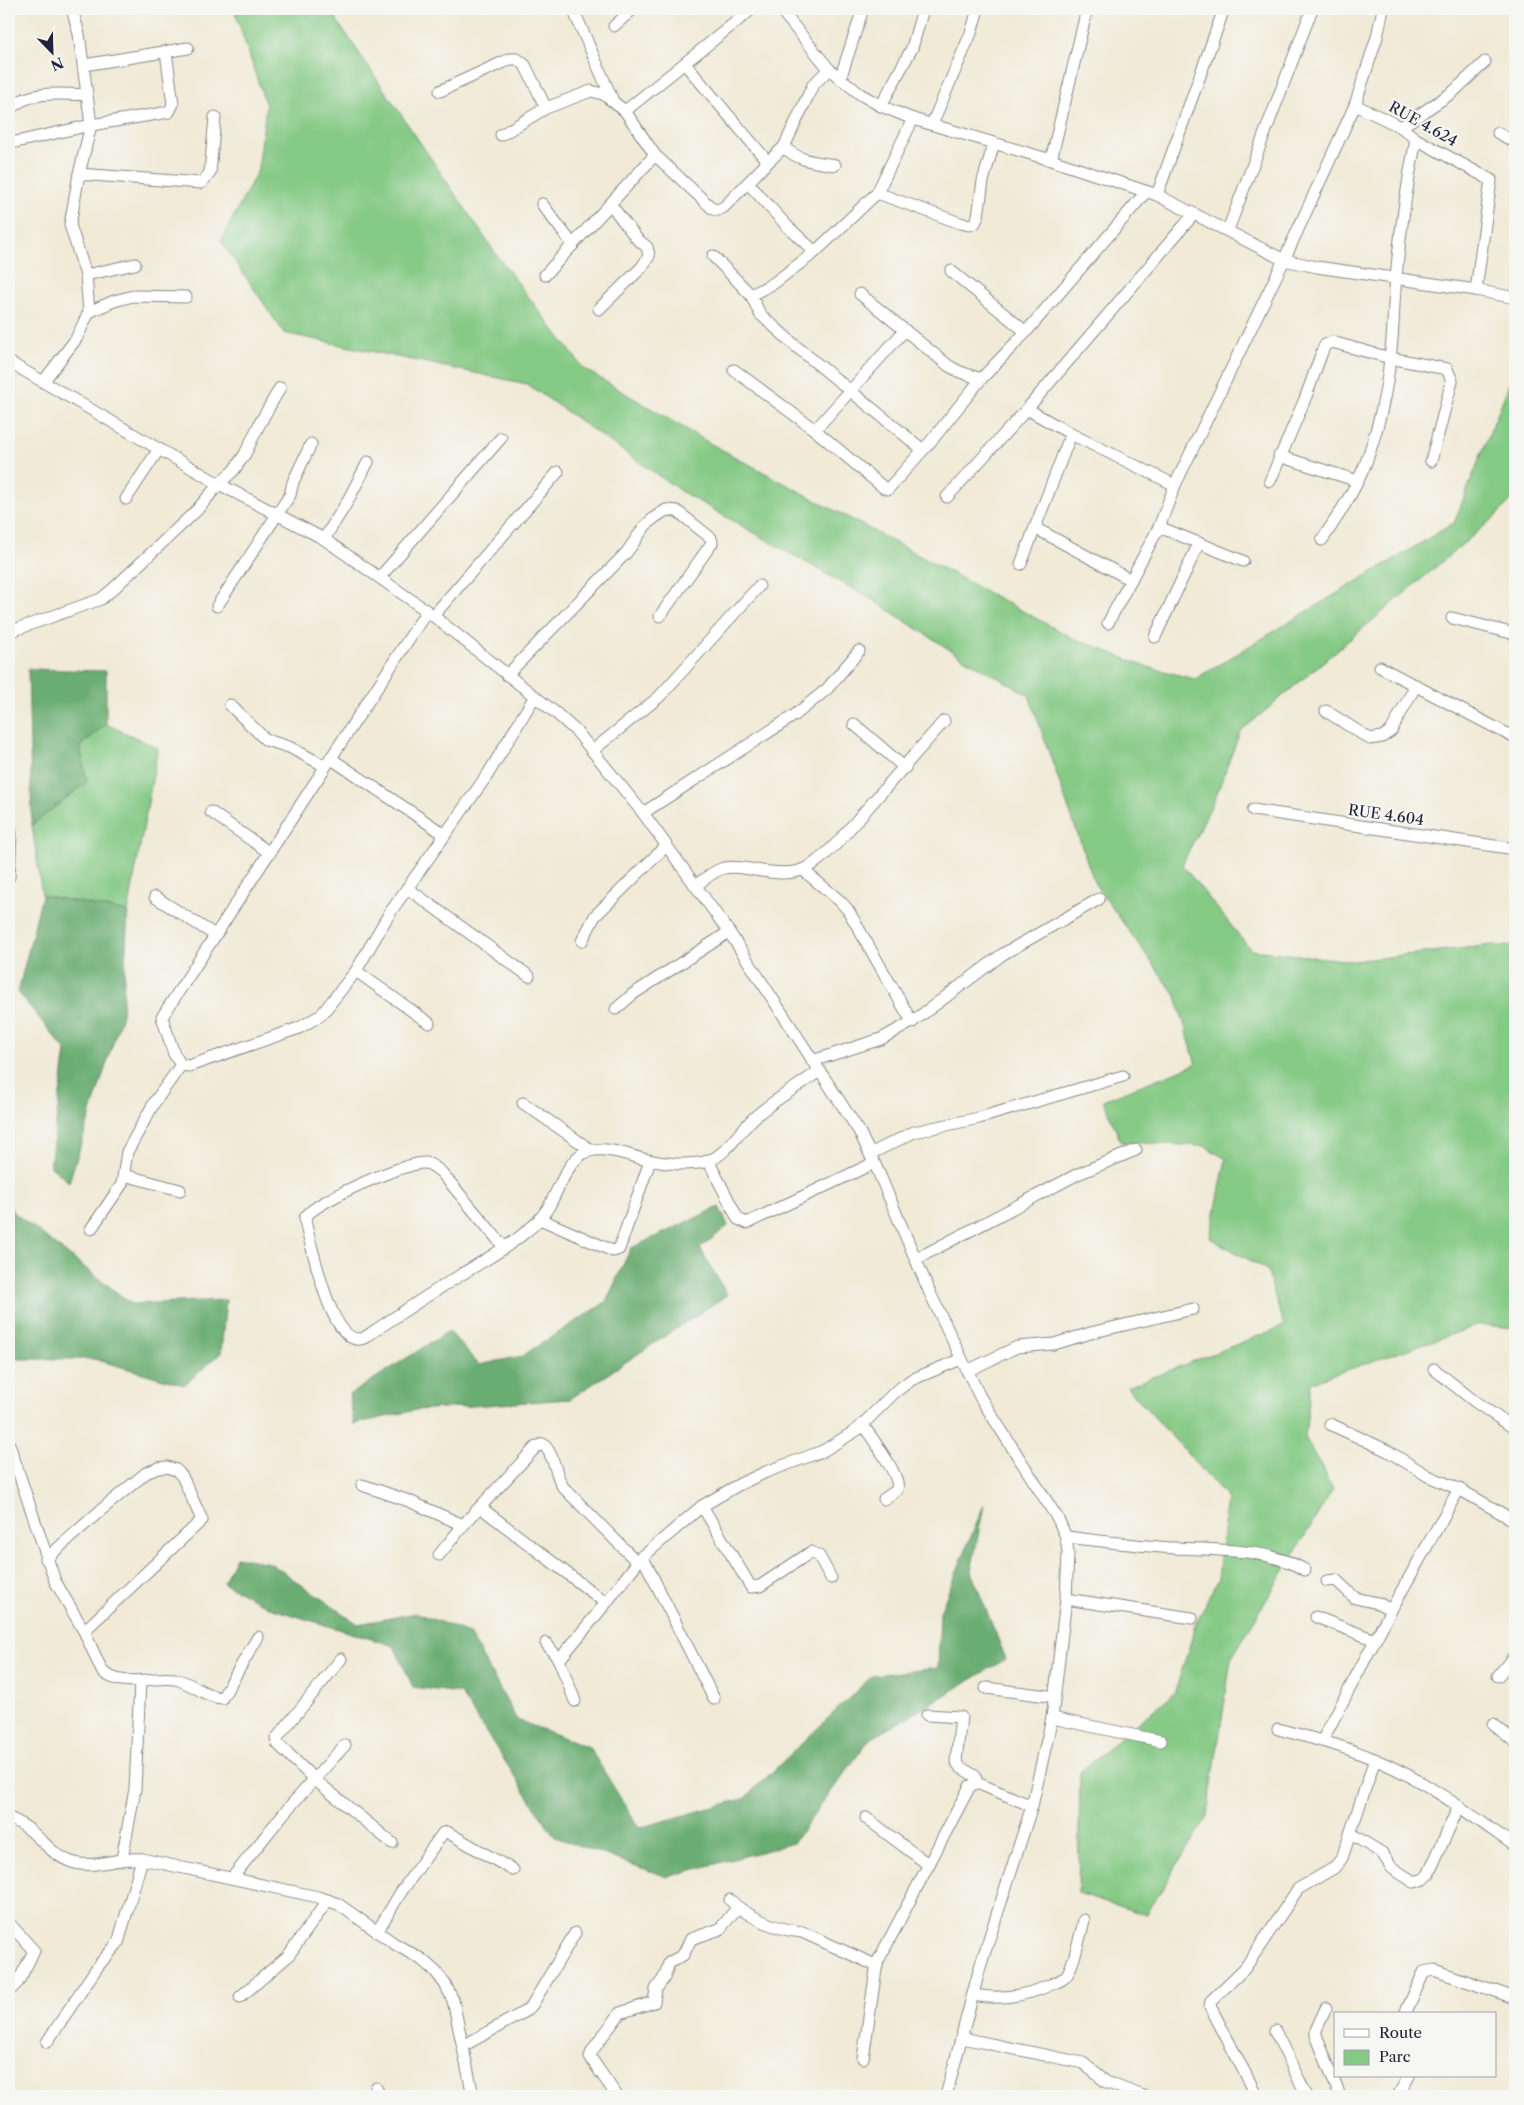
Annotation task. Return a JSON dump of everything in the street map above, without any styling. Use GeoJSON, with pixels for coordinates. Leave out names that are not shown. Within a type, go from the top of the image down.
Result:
{"type":"FeatureCollection","features":[{"type":"Feature","properties":{"kind":"street"},"geometry":{"type":"LineString","coordinates":[[43,382],[76,339],[89,312],[86,275],[70,225],[79,174],[91,125],[84,65],[72,9]]}},
{"type":"Feature","properties":{"kind":"street"},"geometry":{"type":"LineString","coordinates":[[573,9],[613,101]]}},
{"type":"Feature","properties":{"kind":"street"},"geometry":{"type":"LineString","coordinates":[[614,26],[633,9]]}},
{"type":"Feature","properties":{"kind":"street"},"geometry":{"type":"LineString","coordinates":[[624,111],[752,9]]}},
{"type":"Feature","properties":{"kind":"street"},"geometry":{"type":"LineString","coordinates":[[780,9],[829,69],[840,79],[881,106],[913,119],[1051,160],[1151,194],[1228,230],[1284,260],[1395,279],[1476,290],[1515,298]]}},
{"type":"Feature","properties":{"kind":"street"},"geometry":{"type":"LineString","coordinates":[[840,79],[863,9]]}},
{"type":"Feature","properties":{"kind":"street"},"geometry":{"type":"LineString","coordinates":[[881,106],[912,48],[923,9]]}},
{"type":"Feature","properties":{"kind":"street"},"geometry":{"type":"LineString","coordinates":[[932,124],[971,33],[978,9]]}},
{"type":"Feature","properties":{"kind":"street"},"geometry":{"type":"LineString","coordinates":[[1051,160],[1087,9]]}},
{"type":"Feature","properties":{"kind":"street"},"geometry":{"type":"LineString","coordinates":[[734,370],[815,430],[884,488],[891,486],[981,379],[1151,194],[1224,9]]}},
{"type":"Feature","properties":{"kind":"street"},"geometry":{"type":"LineString","coordinates":[[1228,230],[1312,9]]}},
{"type":"Feature","properties":{"kind":"street"},"geometry":{"type":"LineString","coordinates":[[1108,622],[1159,527],[1175,485],[1284,260],[1355,105],[1377,37],[1383,9]]}},
{"type":"Feature","properties":{"kind":"street"},"geometry":{"type":"LineString","coordinates":[[84,65],[188,48]]}},
{"type":"Feature","properties":{"kind":"street"},"geometry":{"type":"LineString","coordinates":[[9,141],[16,142],[91,125],[169,112],[173,104],[166,52]]}},
{"type":"Feature","properties":{"kind":"street"},"geometry":{"type":"LineString","coordinates":[[440,91],[510,59],[517,59],[525,65],[546,108]]}},
{"type":"Feature","properties":{"kind":"street"},"geometry":{"type":"LineString","coordinates":[[1401,127],[1453,92],[1485,62]]}},
{"type":"Feature","properties":{"kind":"street"},"geometry":{"type":"LineString","coordinates":[[685,64],[768,162]]}},
{"type":"Feature","properties":{"kind":"street"},"geometry":{"type":"LineString","coordinates":[[501,135],[546,108],[590,91],[603,94],[624,111],[655,155],[713,209],[718,210],[724,207],[784,147],[813,85],[829,69]]}},
{"type":"Feature","properties":{"kind":"street"},"geometry":{"type":"LineString","coordinates":[[9,111],[17,102],[28,98],[54,94],[87,95]]}},
{"type":"Feature","properties":{"kind":"street","name":"RUE 4.624"},"geometry":{"type":"LineString","coordinates":[[1355,105],[1401,127],[1416,139],[1492,180],[1476,290]]}},
{"type":"Feature","properties":{"kind":"street"},"geometry":{"type":"LineString","coordinates":[[79,174],[201,182],[210,173],[215,116]]}},
{"type":"Feature","properties":{"kind":"street"},"geometry":{"type":"LineString","coordinates":[[751,295],[774,283],[815,252],[876,192],[913,119]]}},
{"type":"Feature","properties":{"kind":"street"},"geometry":{"type":"LineString","coordinates":[[1498,133],[1515,142]]}},
{"type":"Feature","properties":{"kind":"street"},"geometry":{"type":"LineString","coordinates":[[1322,540],[1348,502],[1358,481],[1366,462],[1383,400],[1390,358],[1395,279],[1405,196],[1416,139]]}},
{"type":"Feature","properties":{"kind":"street"},"geometry":{"type":"LineString","coordinates":[[876,192],[960,223],[969,225],[975,223],[994,143]]}},
{"type":"Feature","properties":{"kind":"street"},"geometry":{"type":"LineString","coordinates":[[784,147],[790,154],[803,160],[835,165]]}},
{"type":"Feature","properties":{"kind":"street"},"geometry":{"type":"LineString","coordinates":[[545,275],[655,155]]}},
{"type":"Feature","properties":{"kind":"street"},"geometry":{"type":"LineString","coordinates":[[748,183],[787,226],[815,252]]}},
{"type":"Feature","properties":{"kind":"street"},"geometry":{"type":"LineString","coordinates":[[542,204],[574,245]]}},
{"type":"Feature","properties":{"kind":"street"},"geometry":{"type":"LineString","coordinates":[[599,309],[642,267],[649,256],[647,247],[610,205]]}},
{"type":"Feature","properties":{"kind":"street"},"geometry":{"type":"LineString","coordinates":[[947,497],[1027,409],[1194,214]]}},
{"type":"Feature","properties":{"kind":"street"},"geometry":{"type":"LineString","coordinates":[[713,256],[751,295],[760,314],[851,392],[923,450]]}},
{"type":"Feature","properties":{"kind":"street"},"geometry":{"type":"LineString","coordinates":[[86,275],[135,264]]}},
{"type":"Feature","properties":{"kind":"street"},"geometry":{"type":"LineString","coordinates":[[951,271],[1026,332]]}},
{"type":"Feature","properties":{"kind":"street"},"geometry":{"type":"LineString","coordinates":[[860,294],[949,366],[981,379]]}},
{"type":"Feature","properties":{"kind":"street"},"geometry":{"type":"LineString","coordinates":[[89,312],[114,300],[133,296],[186,297]]}},
{"type":"Feature","properties":{"kind":"street"},"geometry":{"type":"LineString","coordinates":[[815,430],[905,330]]}},
{"type":"Feature","properties":{"kind":"street"},"geometry":{"type":"LineString","coordinates":[[1270,481],[1279,456],[1305,399],[1325,345],[1332,342],[1390,358],[1447,369],[1451,374],[1452,381],[1431,461]]}},
{"type":"Feature","properties":{"kind":"street"},"geometry":{"type":"LineString","coordinates":[[9,362],[219,484],[324,539],[380,576],[557,714],[592,751],[643,813],[729,932],[855,1125],[872,1158],[961,1359],[995,1422],[1058,1519],[1066,1537],[1068,1553],[1066,1600],[1052,1718],[1032,1806],[973,1995],[946,2096]]}},
{"type":"Feature","properties":{"kind":"street"},"geometry":{"type":"LineString","coordinates":[[9,632],[101,599],[196,511],[234,470],[245,454],[280,388]]}},
{"type":"Feature","properties":{"kind":"street"},"geometry":{"type":"LineString","coordinates":[[1027,409],[1071,434],[1175,485]]}},
{"type":"Feature","properties":{"kind":"street"},"geometry":{"type":"LineString","coordinates":[[1021,564],[1071,434]]}},
{"type":"Feature","properties":{"kind":"street"},"geometry":{"type":"LineString","coordinates":[[380,576],[501,438]]}},
{"type":"Feature","properties":{"kind":"street"},"geometry":{"type":"LineString","coordinates":[[217,606],[290,495],[293,482],[311,444]]}},
{"type":"Feature","properties":{"kind":"street"},"geometry":{"type":"LineString","coordinates":[[126,499],[159,449]]}},
{"type":"Feature","properties":{"kind":"street"},"geometry":{"type":"LineString","coordinates":[[1279,456],[1358,481]]}},
{"type":"Feature","properties":{"kind":"street"},"geometry":{"type":"LineString","coordinates":[[324,539],[346,504],[368,462]]}},
{"type":"Feature","properties":{"kind":"street"},"geometry":{"type":"LineString","coordinates":[[181,1065],[174,1054],[162,1017],[327,762],[430,614],[558,472]]}},
{"type":"Feature","properties":{"kind":"street"},"geometry":{"type":"LineString","coordinates":[[508,675],[627,552],[646,526],[659,513],[672,509],[677,510],[711,538],[712,543],[660,616]]}},
{"type":"Feature","properties":{"kind":"street"},"geometry":{"type":"LineString","coordinates":[[1159,527],[1243,561]]}},
{"type":"Feature","properties":{"kind":"street"},"geometry":{"type":"LineString","coordinates":[[1035,528],[1131,580]]}},
{"type":"Feature","properties":{"kind":"street"},"geometry":{"type":"LineString","coordinates":[[1155,637],[1199,543]]}},
{"type":"Feature","properties":{"kind":"street"},"geometry":{"type":"LineString","coordinates":[[592,751],[659,697],[758,586]]}},
{"type":"Feature","properties":{"kind":"street"},"geometry":{"type":"LineString","coordinates":[[1452,618],[1515,634]]}},
{"type":"Feature","properties":{"kind":"street"},"geometry":{"type":"LineString","coordinates":[[643,813],[795,715],[827,690],[859,651]]}},
{"type":"Feature","properties":{"kind":"street"},"geometry":{"type":"LineString","coordinates":[[1380,667],[1515,738]]}},
{"type":"Feature","properties":{"kind":"street"},"geometry":{"type":"LineString","coordinates":[[1326,711],[1370,738],[1382,737],[1390,731],[1416,686]]}},
{"type":"Feature","properties":{"kind":"street"},"geometry":{"type":"LineString","coordinates":[[181,1065],[189,1066],[299,1028],[321,1015],[356,972],[389,914],[488,774],[535,696]]}},
{"type":"Feature","properties":{"kind":"street"},"geometry":{"type":"LineString","coordinates":[[230,705],[266,740],[327,762],[444,834]]}},
{"type":"Feature","properties":{"kind":"street"},"geometry":{"type":"LineString","coordinates":[[695,886],[724,868],[741,868],[778,874],[794,873],[821,859],[905,768],[944,721]]}},
{"type":"Feature","properties":{"kind":"street"},"geometry":{"type":"LineString","coordinates":[[854,724],[905,768]]}},
{"type":"Feature","properties":{"kind":"street","name":"RUE 4.604"},"geometry":{"type":"LineString","coordinates":[[1252,810],[1515,849]]}},
{"type":"Feature","properties":{"kind":"street"},"geometry":{"type":"LineString","coordinates":[[211,812],[270,852]]}},
{"type":"Feature","properties":{"kind":"street"},"geometry":{"type":"LineString","coordinates":[[9,823],[11,834],[9,877]]}},
{"type":"Feature","properties":{"kind":"street"},"geometry":{"type":"LineString","coordinates":[[582,941],[595,916],[666,846]]}},
{"type":"Feature","properties":{"kind":"street"},"geometry":{"type":"LineString","coordinates":[[803,870],[848,910],[912,1022]]}},
{"type":"Feature","properties":{"kind":"street"},"geometry":{"type":"LineString","coordinates":[[407,888],[528,976]]}},
{"type":"Feature","properties":{"kind":"street"},"geometry":{"type":"LineString","coordinates":[[155,897],[216,935]]}},
{"type":"Feature","properties":{"kind":"street"},"geometry":{"type":"LineString","coordinates":[[812,1061],[881,1039],[912,1022],[1003,954],[1099,899]]}},
{"type":"Feature","properties":{"kind":"street"},"geometry":{"type":"LineString","coordinates":[[616,1009],[633,994],[729,932]]}},
{"type":"Feature","properties":{"kind":"street"},"geometry":{"type":"LineString","coordinates":[[356,972],[429,1022]]}},
{"type":"Feature","properties":{"kind":"street"},"geometry":{"type":"LineString","coordinates":[[90,1229],[122,1184],[127,1152],[154,1103],[181,1065]]}},
{"type":"Feature","properties":{"kind":"street"},"geometry":{"type":"LineString","coordinates":[[504,1247],[442,1173],[426,1163],[399,1168],[352,1188],[314,1210],[305,1218],[325,1295],[338,1322],[356,1340],[364,1338],[504,1247],[526,1232],[540,1219],[572,1163],[581,1155],[591,1150],[600,1149],[650,1161],[671,1163],[708,1160],[722,1152],[759,1113],[819,1071]]}},
{"type":"Feature","properties":{"kind":"street"},"geometry":{"type":"LineString","coordinates":[[708,1160],[738,1219],[747,1223],[872,1158],[914,1132],[980,1118],[1123,1076]]}},
{"type":"Feature","properties":{"kind":"street"},"geometry":{"type":"LineString","coordinates":[[523,1103],[591,1150]]}},
{"type":"Feature","properties":{"kind":"street"},"geometry":{"type":"LineString","coordinates":[[916,1259],[1078,1174],[1136,1150]]}},
{"type":"Feature","properties":{"kind":"street"},"geometry":{"type":"LineString","coordinates":[[540,1219],[613,1252],[616,1251],[619,1249],[650,1161]]}},
{"type":"Feature","properties":{"kind":"street"},"geometry":{"type":"LineString","coordinates":[[124,1175],[180,1190]]}},
{"type":"Feature","properties":{"kind":"street"},"geometry":{"type":"LineString","coordinates":[[967,1371],[1017,1347],[1054,1344],[1094,1332],[1193,1309]]}},
{"type":"Feature","properties":{"kind":"street"},"geometry":{"type":"LineString","coordinates":[[560,1660],[640,1559],[702,1506],[758,1476],[823,1450],[847,1437],[862,1425],[895,1392],[911,1380],[961,1359]]}},
{"type":"Feature","properties":{"kind":"street"},"geometry":{"type":"LineString","coordinates":[[1434,1369],[1474,1401],[1515,1429]]}},
{"type":"Feature","properties":{"kind":"street"},"geometry":{"type":"LineString","coordinates":[[1330,1424],[1388,1451],[1428,1476],[1459,1489],[1515,1521]]}},
{"type":"Feature","properties":{"kind":"street"},"geometry":{"type":"LineString","coordinates":[[862,1425],[884,1456],[898,1484],[897,1490],[884,1499]]}},
{"type":"Feature","properties":{"kind":"street"},"geometry":{"type":"LineString","coordinates":[[9,1444],[46,1559],[66,1603],[84,1631],[102,1671],[106,1675],[140,1682],[176,1680],[222,1698],[258,1636]]}},
{"type":"Feature","properties":{"kind":"street"},"geometry":{"type":"LineString","coordinates":[[438,1555],[463,1525],[536,1447],[543,1444],[547,1448],[559,1480],[564,1487],[640,1559],[714,1699]]}},
{"type":"Feature","properties":{"kind":"street"},"geometry":{"type":"LineString","coordinates":[[46,1559],[146,1473],[158,1468],[167,1467],[176,1470],[182,1476],[202,1520],[84,1631]]}},
{"type":"Feature","properties":{"kind":"street"},"geometry":{"type":"LineString","coordinates":[[362,1485],[409,1501],[463,1525]]}},
{"type":"Feature","properties":{"kind":"street"},"geometry":{"type":"LineString","coordinates":[[1322,1741],[1391,1610],[1459,1489]]}},
{"type":"Feature","properties":{"kind":"street"},"geometry":{"type":"LineString","coordinates":[[702,1506],[751,1587],[760,1586],[812,1552],[819,1556],[831,1578]]}},
{"type":"Feature","properties":{"kind":"street"},"geometry":{"type":"LineString","coordinates":[[480,1507],[606,1604]]}},
{"type":"Feature","properties":{"kind":"street"},"geometry":{"type":"LineString","coordinates":[[1066,1537],[1173,1548],[1219,1548],[1283,1560],[1305,1570]]}},
{"type":"Feature","properties":{"kind":"street"},"geometry":{"type":"LineString","coordinates":[[1327,1581],[1336,1580],[1355,1598],[1378,1603],[1391,1610]]}},
{"type":"Feature","properties":{"kind":"street"},"geometry":{"type":"LineString","coordinates":[[1066,1600],[1192,1618]]}},
{"type":"Feature","properties":{"kind":"street"},"geometry":{"type":"LineString","coordinates":[[1316,1618],[1375,1640]]}},
{"type":"Feature","properties":{"kind":"street"},"geometry":{"type":"LineString","coordinates":[[546,1643],[560,1660],[575,1702]]}},
{"type":"Feature","properties":{"kind":"street"},"geometry":{"type":"LineString","coordinates":[[1498,1676],[1515,1655]]}},
{"type":"Feature","properties":{"kind":"street"},"geometry":{"type":"LineString","coordinates":[[341,1659],[276,1739],[278,1744],[314,1779],[392,1842]]}},
{"type":"Feature","properties":{"kind":"street"},"geometry":{"type":"LineString","coordinates":[[122,1858],[135,1789],[140,1682]]}},
{"type":"Feature","properties":{"kind":"street"},"geometry":{"type":"LineString","coordinates":[[986,1688],[1055,1698]]}},
{"type":"Feature","properties":{"kind":"street"},"geometry":{"type":"LineString","coordinates":[[927,1715],[961,1717],[956,1761],[960,1767],[974,1776],[976,1783]]}},
{"type":"Feature","properties":{"kind":"street"},"geometry":{"type":"LineString","coordinates":[[1052,1718],[1161,1741]]}},
{"type":"Feature","properties":{"kind":"street"},"geometry":{"type":"LineString","coordinates":[[1493,1724],[1515,1742]]}},
{"type":"Feature","properties":{"kind":"street"},"geometry":{"type":"LineString","coordinates":[[1278,1729],[1322,1741],[1375,1759],[1402,1772],[1460,1806],[1515,1846]]}},
{"type":"Feature","properties":{"kind":"street"},"geometry":{"type":"LineString","coordinates":[[232,1878],[344,1744]]}},
{"type":"Feature","properties":{"kind":"street"},"geometry":{"type":"LineString","coordinates":[[1257,2096],[1210,2006],[1211,2001],[1245,1968],[1298,1889],[1334,1868],[1342,1858],[1375,1759]]}},
{"type":"Feature","properties":{"kind":"street"},"geometry":{"type":"LineString","coordinates":[[863,2058],[877,1966],[970,1786],[976,1783],[1032,1806]]}},
{"type":"Feature","properties":{"kind":"street"},"geometry":{"type":"LineString","coordinates":[[1351,1834],[1382,1854],[1392,1868],[1414,1882],[1419,1882],[1428,1875],[1460,1806]]}},
{"type":"Feature","properties":{"kind":"street"},"geometry":{"type":"LineString","coordinates":[[9,1818],[26,1826],[58,1855],[69,1861],[84,1865],[122,1858],[142,1859],[286,1889],[328,1900],[361,1919],[377,1932],[421,1959],[436,1972],[445,1984],[453,2000],[473,2096]]}},
{"type":"Feature","properties":{"kind":"street"},"geometry":{"type":"LineString","coordinates":[[866,1818],[929,1865]]}},
{"type":"Feature","properties":{"kind":"street"},"geometry":{"type":"LineString","coordinates":[[377,1932],[400,1892],[443,1832],[447,1832],[513,1870]]}},
{"type":"Feature","properties":{"kind":"street"},"geometry":{"type":"LineString","coordinates":[[47,2042],[98,1966],[118,1943],[142,1859]]}},
{"type":"Feature","properties":{"kind":"street"},"geometry":{"type":"LineString","coordinates":[[240,1997],[288,1956],[328,1900]]}},
{"type":"Feature","properties":{"kind":"street"},"geometry":{"type":"LineString","coordinates":[[617,2096],[590,2057],[591,2051],[610,2029],[620,2013],[654,2002],[656,1989],[664,1978],[669,1963],[683,1955],[691,1939],[720,1929],[733,1904],[791,1932],[802,1932],[877,1966]]}},
{"type":"Feature","properties":{"kind":"street"},"geometry":{"type":"LineString","coordinates":[[973,1995],[999,1997],[1025,1994],[1037,1991],[1063,1978],[1069,1970],[1084,1920]]}},
{"type":"Feature","properties":{"kind":"street"},"geometry":{"type":"LineString","coordinates":[[9,1923],[34,1951],[21,1977],[9,1990]]}},
{"type":"Feature","properties":{"kind":"street"},"geometry":{"type":"LineString","coordinates":[[463,2046],[526,2011],[576,1933]]}},
{"type":"Feature","properties":{"kind":"street"},"geometry":{"type":"LineString","coordinates":[[1407,2012],[1424,1972],[1428,1970],[1434,1970],[1515,1998]]}},
{"type":"Feature","properties":{"kind":"street"},"geometry":{"type":"LineString","coordinates":[[1326,2008],[1316,2030],[1316,2036],[1340,2096]]}},
{"type":"Feature","properties":{"kind":"street"},"geometry":{"type":"LineString","coordinates":[[1275,2031],[1307,2096]]}},
{"type":"Feature","properties":{"kind":"street"},"geometry":{"type":"LineString","coordinates":[[962,2038],[1083,2062],[1106,2082],[1143,2096]]}},
{"type":"Feature","properties":{"kind":"street"},"geometry":{"type":"LineString","coordinates":[[1398,2096],[1408,2078]]}},
{"type":"Feature","properties":{"kind":"green space"},"geometry":{"type":"Polygon","coordinates":[[[234,9],[335,9],[336,19],[498,257],[584,369],[713,445],[1069,636],[1144,666],[1195,679],[1454,523],[1515,369],[1515,496],[1495,517],[1240,732],[1216,796],[1182,865],[1251,950],[1353,961],[1492,945],[1515,947],[1515,1328],[1480,1325],[1311,1382],[1305,1437],[1333,1489],[1231,1659],[1207,1817],[1146,1915],[1078,1893],[1080,1772],[1175,1692],[1197,1622],[1218,1578],[1227,1497],[1127,1387],[1284,1326],[1267,1270],[1210,1238],[1226,1159],[1205,1146],[1121,1142],[1103,1100],[1196,1064],[1176,996],[1095,884],[1029,695],[958,655],[876,602],[682,492],[527,384],[284,333],[221,241],[258,170],[266,106],[234,9]]]}},
{"type":"Feature","properties":{"kind":"green space"},"geometry":{"type":"Polygon","coordinates":[[[28,669],[106,671],[106,724],[80,746],[87,782],[32,825],[28,669]]]}},
{"type":"Feature","properties":{"kind":"green space"},"geometry":{"type":"Polygon","coordinates":[[[106,724],[158,748],[128,912],[42,895],[32,825],[87,782],[80,746],[106,724]]]}},
{"type":"Feature","properties":{"kind":"green space"},"geometry":{"type":"Polygon","coordinates":[[[42,895],[128,912],[122,1015],[69,1182],[50,1166],[66,1051],[18,992],[42,895]]]}},
{"type":"Feature","properties":{"kind":"green space"},"geometry":{"type":"Polygon","coordinates":[[[9,1204],[13,1212],[132,1304],[226,1300],[221,1353],[184,1385],[94,1359],[17,1359],[9,1348],[9,1204]]]}},
{"type":"Feature","properties":{"kind":"green space"},"geometry":{"type":"Polygon","coordinates":[[[719,1207],[728,1226],[700,1248],[727,1295],[570,1399],[416,1410],[354,1424],[349,1395],[449,1331],[479,1365],[522,1356],[606,1302],[631,1248],[719,1207]]]}},
{"type":"Feature","properties":{"kind":"green space"},"geometry":{"type":"Polygon","coordinates":[[[984,1505],[971,1572],[1006,1659],[869,1740],[793,1843],[667,1877],[555,1837],[460,1693],[413,1687],[394,1646],[273,1609],[223,1583],[236,1557],[270,1563],[358,1624],[417,1613],[469,1633],[517,1720],[589,1747],[639,1828],[745,1798],[873,1675],[938,1668],[940,1612],[984,1505]]]}}]}
